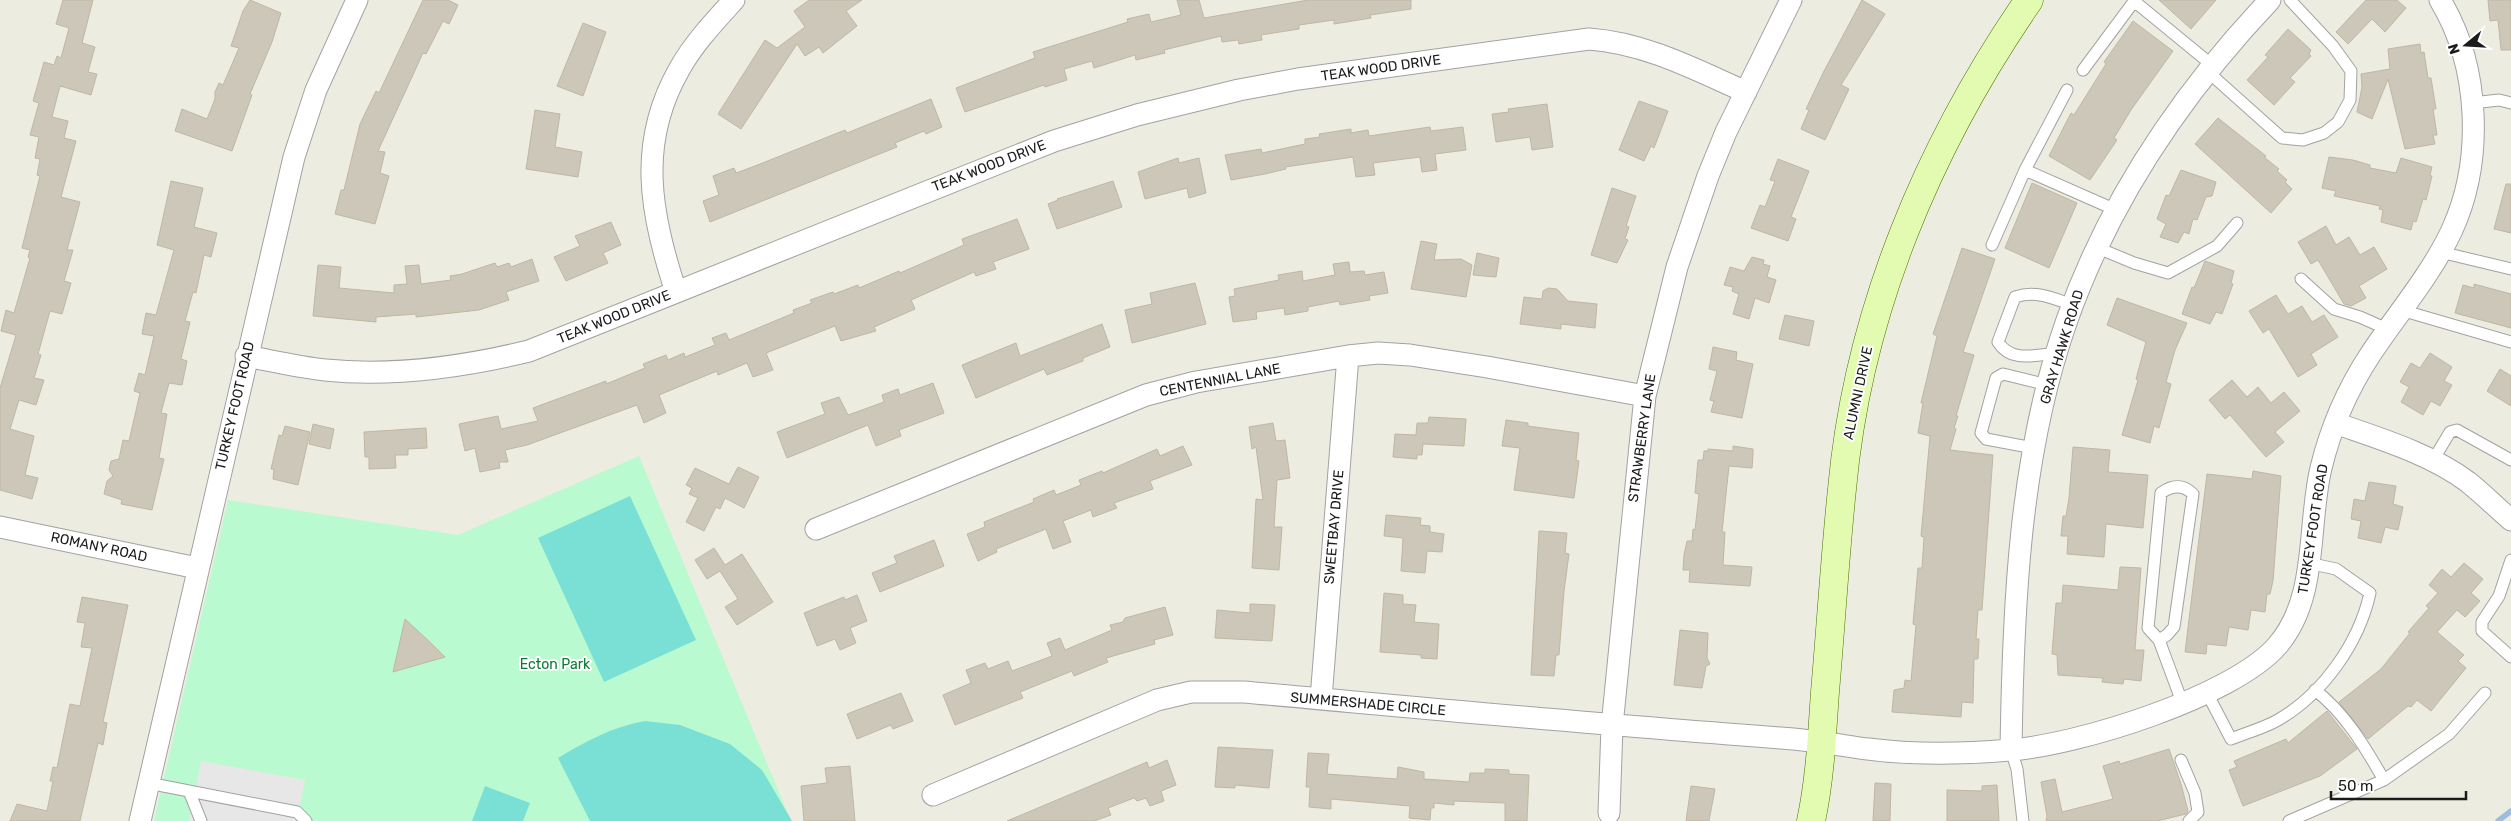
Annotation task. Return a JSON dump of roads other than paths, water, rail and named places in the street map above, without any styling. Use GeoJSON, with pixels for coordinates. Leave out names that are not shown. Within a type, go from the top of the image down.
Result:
{"type":"FeatureCollection","features":[{"type":"Feature","properties":{"kind":"main road","name":"ALUMNI DRIVE"},"geometry":{"type":"LineString","coordinates":[[1811,821],[1822,740],[1842,486],[1851,423],[1866,352],[1887,278],[1909,217],[1939,151],[1979,76],[2029,0]]}},
{"type":"Feature","properties":{"kind":"street","name":"TURKEY FOOT ROAD"},"geometry":{"type":"LineString","coordinates":[[140,821],[246,356],[294,157],[316,90],[357,0]]}},
{"type":"Feature","properties":{"kind":"street"},"geometry":{"type":"LineString","coordinates":[[676,292],[655,217],[651,184],[651,154],[656,129],[669,88],[681,66],[706,32],[734,0]]}},
{"type":"Feature","properties":{"kind":"street","name":"STRAWBERRY LANE"},"geometry":{"type":"LineString","coordinates":[[1609,813],[1612,726],[1645,396],[1676,267],[1691,222],[1708,176],[1791,0]]}},
{"type":"Feature","properties":{"kind":"street","name":"GRAY HAWK ROAD"},"geometry":{"type":"LineString","coordinates":[[2011,750],[2013,660],[2025,511],[2034,448],[2048,386],[2073,305],[2116,210],[2157,141],[2209,68],[2270,0]]}},
{"type":"Feature","properties":{"kind":"street","name":"TURKEY FOOT ROAD"},"geometry":{"type":"LineString","coordinates":[[1822,740],[1867,749],[1907,753],[2011,750],[2101,731],[2145,717],[2207,692],[2248,671],[2281,642],[2293,621],[2303,597],[2321,468],[2334,423],[2355,377],[2440,252],[2452,230],[2467,181],[2473,133],[2472,104],[2458,38],[2440,0]]}},
{"type":"Feature","properties":{"kind":"street","name":"TEAK WOOD DRIVE"},"geometry":{"type":"LineString","coordinates":[[246,356],[295,366],[356,371],[392,371],[480,363],[529,351],[1046,144],[1137,115],[1239,90],[1298,79],[1589,39],[1629,44],[1653,51],[1746,92]]}},
{"type":"Feature","properties":{"kind":"street","name":"CENTENNIAL LANE"},"geometry":{"type":"LineString","coordinates":[[816,529],[1146,395],[1196,382],[1348,356],[1378,353],[1410,355],[1487,366],[1645,396]]}},
{"type":"Feature","properties":{"kind":"street","name":"SWEETBAY DRIVE"},"geometry":{"type":"LineString","coordinates":[[1320,699],[1348,356]]}},
{"type":"Feature","properties":{"kind":"street"},"geometry":{"type":"LineString","coordinates":[[2334,423],[2393,444],[2432,462],[2467,482],[2511,520]]}},
{"type":"Feature","properties":{"kind":"street","name":"ROMANY ROAD"},"geometry":{"type":"LineString","coordinates":[[0,527],[197,568]]}},
{"type":"Feature","properties":{"kind":"street","name":"SUMMERSHADE CIRCLE"},"geometry":{"type":"LineString","coordinates":[[933,795],[1157,700],[1178,694],[1216,691],[1612,726],[1822,740]]}},
{"type":"Feature","properties":{"kind":"lane"},"geometry":{"type":"LineString","coordinates":[[2083,70],[2134,0],[2282,138],[2303,140],[2324,133],[2338,122],[2350,100],[2351,71],[2333,46],[2290,0]]}},
{"type":"Feature","properties":{"kind":"lane"},"geometry":{"type":"LineString","coordinates":[[1992,244],[2025,170],[2068,90]]}},
{"type":"Feature","properties":{"kind":"lane"},"geometry":{"type":"LineString","coordinates":[[2472,104],[2499,100],[2511,103]]}},
{"type":"Feature","properties":{"kind":"lane"},"geometry":{"type":"LineString","coordinates":[[2025,170],[2116,210]]}},
{"type":"Feature","properties":{"kind":"lane"},"geometry":{"type":"LineString","coordinates":[[2098,248],[2134,263],[2168,273],[2217,246],[2237,223]]}},
{"type":"Feature","properties":{"kind":"lane"},"geometry":{"type":"LineString","coordinates":[[2440,252],[2511,269]]}},
{"type":"Feature","properties":{"kind":"lane"},"geometry":{"type":"LineString","coordinates":[[2301,278],[2334,309],[2360,317],[2387,329]]}},
{"type":"Feature","properties":{"kind":"lane"},"geometry":{"type":"LineString","coordinates":[[2057,353],[2018,357],[2003,350],[1998,342],[2015,297],[2027,293],[2037,293],[2073,305]]}},
{"type":"Feature","properties":{"kind":"lane"},"geometry":{"type":"LineString","coordinates":[[2400,310],[2511,342]]}},
{"type":"Feature","properties":{"kind":"lane"},"geometry":{"type":"LineString","coordinates":[[2034,448],[1986,439],[1982,433],[1996,378],[2003,374],[2048,386]]}},
{"type":"Feature","properties":{"kind":"lane"},"geometry":{"type":"LineString","coordinates":[[2432,462],[2450,432],[2458,430],[2511,460]]}},
{"type":"Feature","properties":{"kind":"lane"},"geometry":{"type":"LineString","coordinates":[[2158,640],[2174,627],[2193,494],[2187,488],[2180,486],[2168,488],[2161,493],[2148,628],[2158,640],[2182,702]]}},
{"type":"Feature","properties":{"kind":"lane"},"geometry":{"type":"LineString","coordinates":[[2511,560],[2499,596],[2482,622],[2482,631],[2511,657]]}},
{"type":"Feature","properties":{"kind":"lane"},"geometry":{"type":"LineString","coordinates":[[2207,692],[2232,739],[2278,720],[2315,690],[2333,671],[2353,641],[2365,615],[2370,592],[2336,569],[2308,563]]}},
{"type":"Feature","properties":{"kind":"lane"},"geometry":{"type":"LineString","coordinates":[[2315,690],[2331,702],[2363,744],[2384,780]]}},
{"type":"Feature","properties":{"kind":"lane"},"geometry":{"type":"LineString","coordinates":[[2289,821],[2384,780],[2450,734],[2485,694]]}},
{"type":"Feature","properties":{"kind":"lane"},"geometry":{"type":"LineString","coordinates":[[2011,750],[2017,769],[2023,821]]}},
{"type":"Feature","properties":{"kind":"lane"},"geometry":{"type":"LineString","coordinates":[[2181,760],[2194,793],[2198,812],[2189,821]]}},
{"type":"Feature","properties":{"kind":"lane"},"geometry":{"type":"LineString","coordinates":[[148,783],[297,812],[306,821]]}},
{"type":"Feature","properties":{"kind":"lane"},"geometry":{"type":"LineString","coordinates":[[189,791],[201,821]]}},
{"type":"Feature","properties":{"kind":"waterway"},"geometry":{"type":"LineString","coordinates":[[2498,821],[2511,811]]}},
{"type":"Feature","properties":{"kind":"park label","name":"Ecton Park"},"geometry":{"type":"Point","coordinates":[555,664]}}]}
